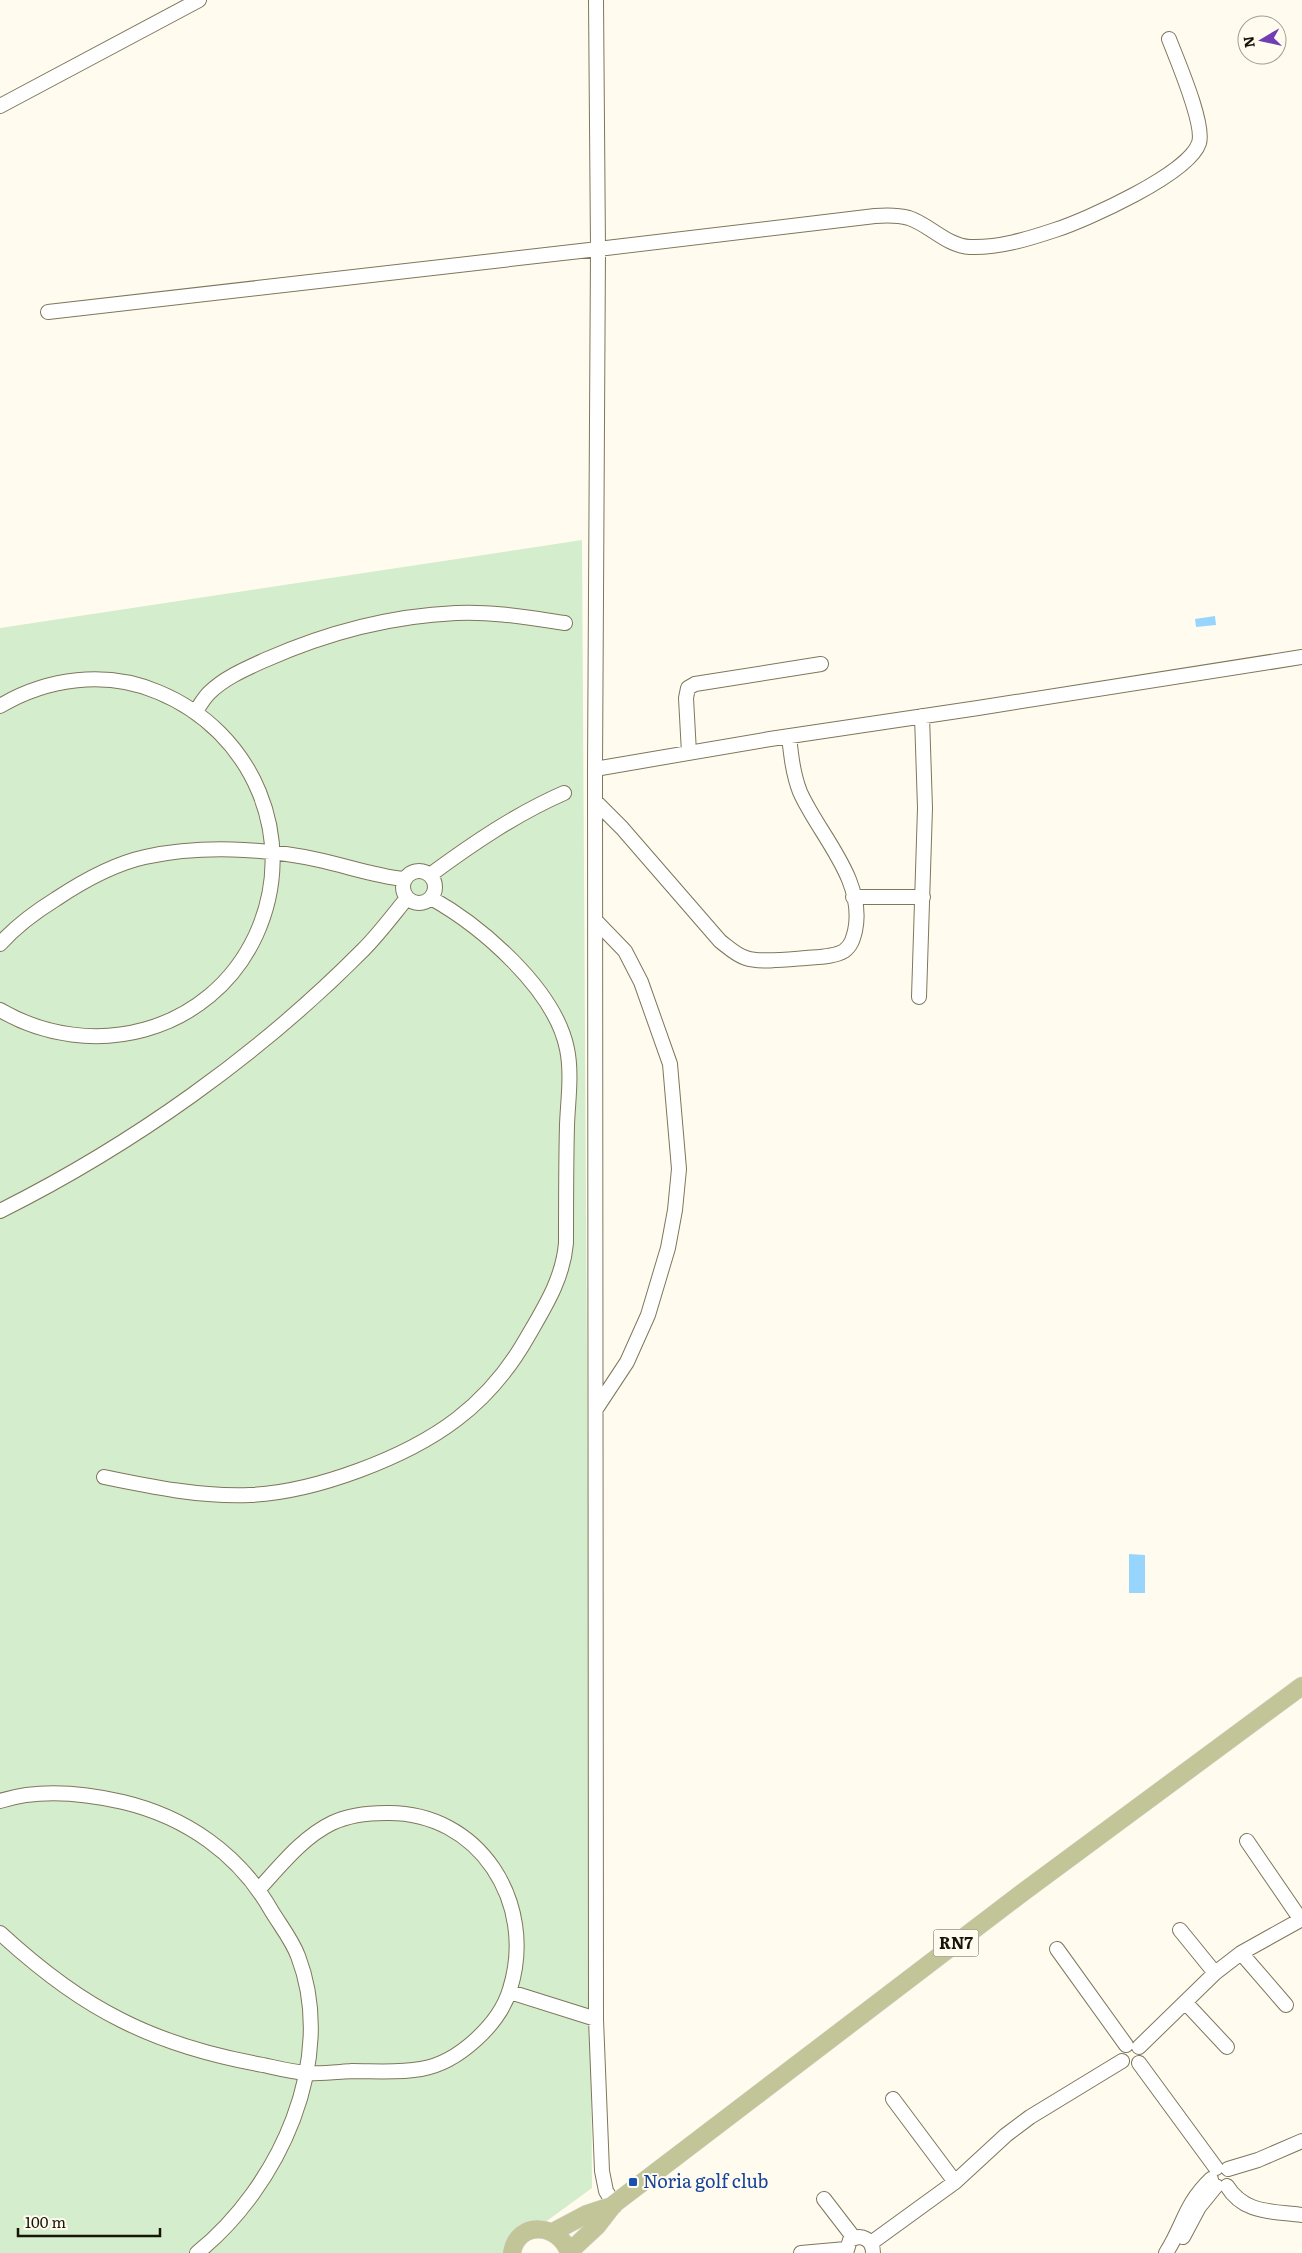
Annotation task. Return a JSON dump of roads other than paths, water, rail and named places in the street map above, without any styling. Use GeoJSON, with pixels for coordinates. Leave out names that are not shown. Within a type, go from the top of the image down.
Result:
{"type":"FeatureCollection","features":[{"type":"Feature","properties":{"kind":"main road","name":"RN7"},"geometry":{"type":"LineString","coordinates":[[553,2232],[566,2244],[569,2253],[597,2226],[614,2204],[1022,1893],[1302,1686]]}},
{"type":"Feature","properties":{"kind":"main road","name":"RN7"},"geometry":{"type":"LineString","coordinates":[[512,2253],[517,2240],[524,2234],[533,2230],[553,2232],[587,2214],[614,2204]]}},
{"type":"Feature","properties":{"kind":"street"},"geometry":{"type":"LineString","coordinates":[[0,106],[199,0]]}},
{"type":"Feature","properties":{"kind":"street"},"geometry":{"type":"LineString","coordinates":[[596,0],[598,249],[595,769],[596,2020],[602,2171],[606,2191],[614,2204]]}},
{"type":"Feature","properties":{"kind":"street"},"geometry":{"type":"LineString","coordinates":[[48,312],[875,216],[891,215],[908,218],[952,242],[968,247],[1012,243],[1057,230],[1147,188],[1188,160],[1198,144],[1200,126],[1169,39]]}},
{"type":"Feature","properties":{"kind":"street"},"geometry":{"type":"LineString","coordinates":[[196,711],[209,693],[225,680],[242,671],[303,644],[367,624],[457,612],[502,615],[566,623]]}},
{"type":"Feature","properties":{"kind":"street"},"geometry":{"type":"LineString","coordinates":[[595,769],[789,736],[1302,656]]}},
{"type":"Feature","properties":{"kind":"street"},"geometry":{"type":"LineString","coordinates":[[689,753],[686,698],[688,688],[695,684],[821,664]]}},
{"type":"Feature","properties":{"kind":"street"},"geometry":{"type":"LineString","coordinates":[[0,706],[24,693],[48,685],[74,680],[99,679],[125,682],[150,688],[173,698],[196,711],[230,743],[251,773],[267,816],[272,853],[271,881],[265,909],[251,943],[224,982],[180,1016],[154,1027],[127,1035],[100,1038],[71,1036],[44,1030],[18,1020],[0,1010]]}},
{"type":"Feature","properties":{"kind":"street"},"geometry":{"type":"LineString","coordinates":[[919,997],[924,808],[922,716]]}},
{"type":"Feature","properties":{"kind":"street"},"geometry":{"type":"LineString","coordinates":[[595,801],[622,828],[720,941],[746,959],[806,958],[842,952],[850,945],[855,930],[853,897],[839,859],[800,791],[794,771],[789,736]]}},
{"type":"Feature","properties":{"kind":"street"},"geometry":{"type":"LineString","coordinates":[[430,875],[472,844],[539,804],[564,793]]}},
{"type":"Feature","properties":{"kind":"street"},"geometry":{"type":"LineString","coordinates":[[0,944],[31,915],[82,882],[144,857],[175,853],[238,850],[272,853],[318,860],[404,880]]}},
{"type":"Feature","properties":{"kind":"street"},"geometry":{"type":"LineString","coordinates":[[418,870],[430,875],[435,889],[431,898],[419,903],[407,898],[403,889],[404,880],[410,873],[418,870]]}},
{"type":"Feature","properties":{"kind":"street"},"geometry":{"type":"LineString","coordinates":[[853,897],[923,897]]}},
{"type":"Feature","properties":{"kind":"street"},"geometry":{"type":"LineString","coordinates":[[0,1211],[98,1156],[190,1096],[259,1046],[364,949],[407,898]]}},
{"type":"Feature","properties":{"kind":"street"},"geometry":{"type":"LineString","coordinates":[[104,1477],[208,1494],[250,1495],[289,1490],[324,1482],[372,1464],[432,1434],[457,1419],[479,1399],[514,1361],[552,1295],[564,1262],[566,1243],[569,1067],[562,1030],[546,1002],[525,974],[506,954],[457,912],[431,898]]}},
{"type":"Feature","properties":{"kind":"street"},"geometry":{"type":"LineString","coordinates":[[596,921],[624,951],[641,982],[670,1064],[679,1169],[675,1210],[668,1248],[648,1316],[627,1362],[596,1410]]}},
{"type":"Feature","properties":{"kind":"street"},"geometry":{"type":"LineString","coordinates":[[0,1801],[13,1797],[63,1792],[102,1797],[139,1806],[188,1825],[224,1852],[259,1889],[298,1956],[309,1996],[311,2037],[307,2073],[285,2140],[255,2193],[215,2239],[197,2253]]}},
{"type":"Feature","properties":{"kind":"street"},"geometry":{"type":"LineString","coordinates":[[0,1934],[30,1961],[78,1996],[120,2020],[164,2040],[221,2058],[307,2073],[424,2069],[452,2057],[480,2036],[499,2014],[510,1992],[516,1966],[517,1931],[510,1897],[493,1866],[469,1839],[439,1823],[405,1812],[365,1813],[334,1822],[312,1835],[259,1889]]}},
{"type":"Feature","properties":{"kind":"street"},"geometry":{"type":"LineString","coordinates":[[1139,2063],[1128,2066],[1122,2061],[1120,2053],[1133,2046],[1185,2002],[1215,1973],[1241,1953],[1301,1920],[1247,1842]]}},
{"type":"Feature","properties":{"kind":"street"},"geometry":{"type":"LineString","coordinates":[[1180,1930],[1215,1973]]}},
{"type":"Feature","properties":{"kind":"street"},"geometry":{"type":"LineString","coordinates":[[1057,1949],[1133,2046],[1142,2054],[1139,2063]]}},
{"type":"Feature","properties":{"kind":"street"},"geometry":{"type":"LineString","coordinates":[[1241,1953],[1286,2005]]}},
{"type":"Feature","properties":{"kind":"street"},"geometry":{"type":"LineString","coordinates":[[510,1992],[596,2020]]}},
{"type":"Feature","properties":{"kind":"street"},"geometry":{"type":"LineString","coordinates":[[1185,2002],[1227,2047]]}},
{"type":"Feature","properties":{"kind":"street"},"geometry":{"type":"LineString","coordinates":[[801,2253],[849,2246],[866,2238],[872,2248],[955,2182],[1006,2135],[1030,2117],[1122,2061]]}},
{"type":"Feature","properties":{"kind":"street"},"geometry":{"type":"LineString","coordinates":[[1139,2063],[1242,2203],[1262,2211],[1302,2215]]}},
{"type":"Feature","properties":{"kind":"street"},"geometry":{"type":"LineString","coordinates":[[893,2099],[955,2182]]}},
{"type":"Feature","properties":{"kind":"street"},"geometry":{"type":"LineString","coordinates":[[1166,2253],[1188,2206],[1199,2191],[1222,2177],[1302,2140]]}},
{"type":"Feature","properties":{"kind":"street"},"geometry":{"type":"LineString","coordinates":[[1175,2253],[1199,2207],[1222,2177],[1283,2160],[1302,2150]]}},
{"type":"Feature","properties":{"kind":"street"},"geometry":{"type":"LineString","coordinates":[[824,2199],[849,2246]]}},
{"type":"Feature","properties":{"kind":"water"},"geometry":{"type":"Polygon","coordinates":[[[1215,616],[1216,625],[1196,627],[1195,619],[1215,616]]]}},
{"type":"Feature","properties":{"kind":"water"},"geometry":{"type":"Polygon","coordinates":[[[1129,1554],[1145,1555],[1145,1593],[1129,1593],[1129,1554]]]}},
{"type":"Feature","properties":{"kind":"place","name":"Noria golf club"},"geometry":{"type":"Point","coordinates":[633,2182]}}]}
